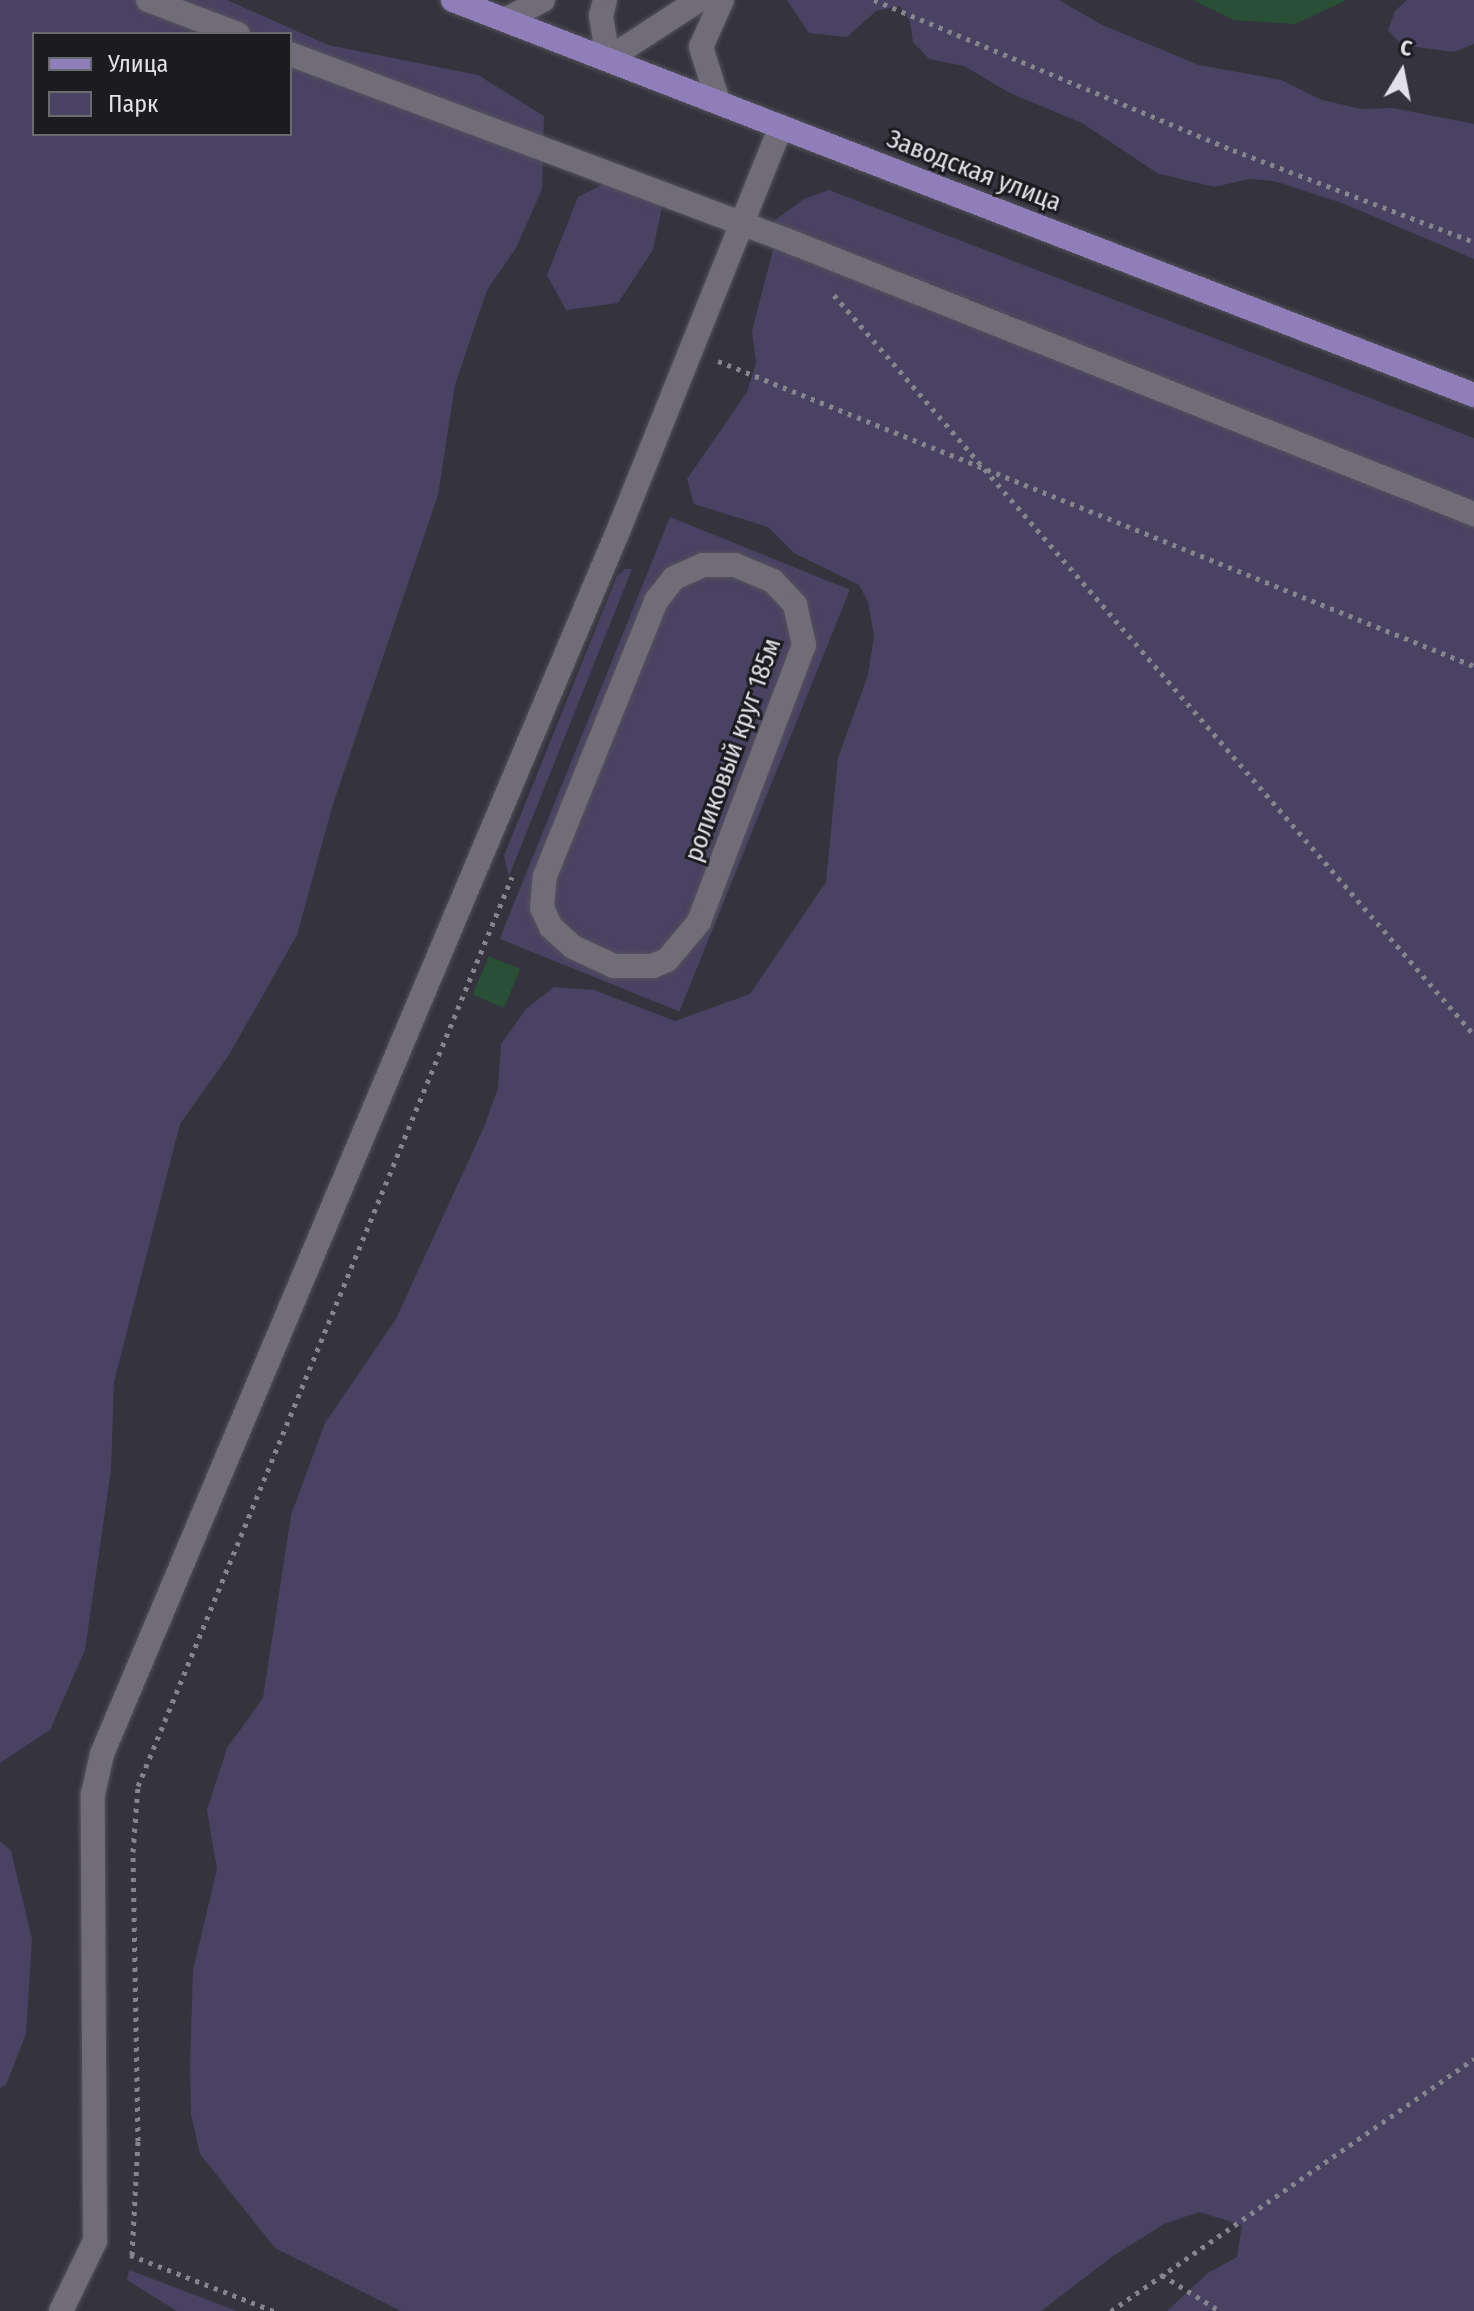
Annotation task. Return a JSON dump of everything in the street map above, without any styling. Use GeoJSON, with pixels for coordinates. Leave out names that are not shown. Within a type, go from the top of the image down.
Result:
{"type":"FeatureCollection","features":[{"type":"Feature","properties":{"kind":"main road","name":"Заводская улица"},"geometry":{"type":"LineString","coordinates":[[453,0],[1474,395]]}},
{"type":"Feature","properties":{"kind":"street"},"geometry":{"type":"LineString","coordinates":[[148,0],[233,32]]}},
{"type":"Feature","properties":{"kind":"street"},"geometry":{"type":"LineString","coordinates":[[505,20],[543,0]]}},
{"type":"Feature","properties":{"kind":"street"},"geometry":{"type":"LineString","coordinates":[[605,0],[601,16],[608,59],[699,0]]}},
{"type":"Feature","properties":{"kind":"street"},"geometry":{"type":"LineString","coordinates":[[718,101],[701,47],[722,0]]}},
{"type":"Feature","properties":{"kind":"street"},"geometry":{"type":"LineString","coordinates":[[292,55],[744,224],[1474,514]]}},
{"type":"Feature","properties":{"kind":"street"},"geometry":{"type":"LineString","coordinates":[[61,2311],[95,2241],[93,1794],[102,1754],[744,224],[781,126]]}},
{"type":"Feature","properties":{"kind":"street","name":"роликовый круг 185м"},"geometry":{"type":"LineString","coordinates":[[703,565],[748,568],[773,581],[795,605],[804,645],[699,922],[667,960],[633,968],[614,966],[573,947],[551,927],[542,908],[545,876],[656,601],[674,578],[703,565]]}},
{"type":"Feature","properties":{"kind":"path"},"geometry":{"type":"LineString","coordinates":[[874,0],[1233,150],[1474,242]]}},
{"type":"Feature","properties":{"kind":"path"},"geometry":{"type":"LineString","coordinates":[[827,287],[994,476],[1474,1035]]}},
{"type":"Feature","properties":{"kind":"path"},"geometry":{"type":"LineString","coordinates":[[711,374],[721,346]]}},
{"type":"Feature","properties":{"kind":"path"},"geometry":{"type":"LineString","coordinates":[[716,360],[994,476],[1474,666]]}},
{"type":"Feature","properties":{"kind":"path"},"geometry":{"type":"LineString","coordinates":[[132,2255],[138,2141],[133,1852],[138,1786],[517,863]]}},
{"type":"Feature","properties":{"kind":"path"},"geometry":{"type":"LineString","coordinates":[[1111,2311],[1474,2059]]}},
{"type":"Feature","properties":{"kind":"path"},"geometry":{"type":"LineString","coordinates":[[95,2241],[274,2311]]}},
{"type":"Feature","properties":{"kind":"path"},"geometry":{"type":"LineString","coordinates":[[1162,2275],[1220,2311]]}},
{"type":"Feature","properties":{"kind":"green space"},"geometry":{"type":"Polygon","coordinates":[[[0,0],[227,0],[328,45],[478,75],[544,116],[542,189],[516,248],[487,290],[455,385],[438,495],[333,804],[297,935],[229,1055],[180,1124],[114,1382],[111,1470],[85,1650],[50,1730],[0,1763],[0,0]]]}},
{"type":"Feature","properties":{"kind":"green space"},"geometry":{"type":"Polygon","coordinates":[[[787,0],[1059,0],[1102,25],[1199,65],[1281,80],[1322,100],[1362,109],[1393,108],[1474,124],[1474,259],[1342,203],[1274,181],[1250,179],[1214,187],[1157,173],[1082,123],[1010,93],[964,66],[929,59],[913,42],[910,21],[900,6],[876,11],[847,37],[809,33],[787,0]]]}},
{"type":"Feature","properties":{"kind":"green space"},"geometry":{"type":"Polygon","coordinates":[[[1407,0],[1474,0],[1474,44],[1454,52],[1402,45],[1388,30],[1395,11],[1407,0]]]}},
{"type":"Feature","properties":{"kind":"green space"},"geometry":{"type":"Polygon","coordinates":[[[630,182],[662,207],[653,250],[618,303],[566,310],[547,275],[578,197],[605,183],[630,182]]]}},
{"type":"Feature","properties":{"kind":"green space"},"geometry":{"type":"Polygon","coordinates":[[[829,190],[1474,438],[1474,2311],[1167,2311],[1208,2273],[1237,2257],[1242,2225],[1199,2212],[1164,2224],[1113,2256],[1041,2311],[401,2311],[275,2248],[200,2154],[191,2114],[190,2065],[193,1970],[217,1869],[207,1810],[227,1748],[263,1698],[291,1515],[325,1423],[396,1319],[484,1127],[498,1088],[501,1044],[526,1009],[554,987],[594,990],[675,1021],[750,994],[826,882],[838,758],[868,675],[874,636],[868,602],[859,585],[794,553],[768,527],[694,504],[687,479],[747,392],[756,363],[752,331],[778,230],[767,226],[804,199],[829,190]]]}},
{"type":"Feature","properties":{"kind":"green space"},"geometry":{"type":"Polygon","coordinates":[[[670,517],[850,590],[679,1012],[500,939],[670,517]]]}},
{"type":"Feature","properties":{"kind":"green space"},"geometry":{"type":"Polygon","coordinates":[[[625,569],[632,569],[509,876],[504,856],[617,576],[625,569]]]}},
{"type":"Feature","properties":{"kind":"green space"},"geometry":{"type":"Polygon","coordinates":[[[0,1841],[11,1851],[32,1939],[26,2034],[6,2085],[0,2088],[0,1841]]]}},
{"type":"Feature","properties":{"kind":"green space"},"geometry":{"type":"Polygon","coordinates":[[[129,2270],[237,2311],[177,2311],[127,2280],[129,2270]]]}},
{"type":"Feature","properties":{"kind":"building"},"geometry":{"type":"Polygon","coordinates":[[[1193,0],[1347,0],[1295,24],[1234,20],[1193,0]]]}},
{"type":"Feature","properties":{"kind":"building"},"geometry":{"type":"Polygon","coordinates":[[[489,956],[520,969],[504,1008],[473,995],[489,956]]]}}]}
